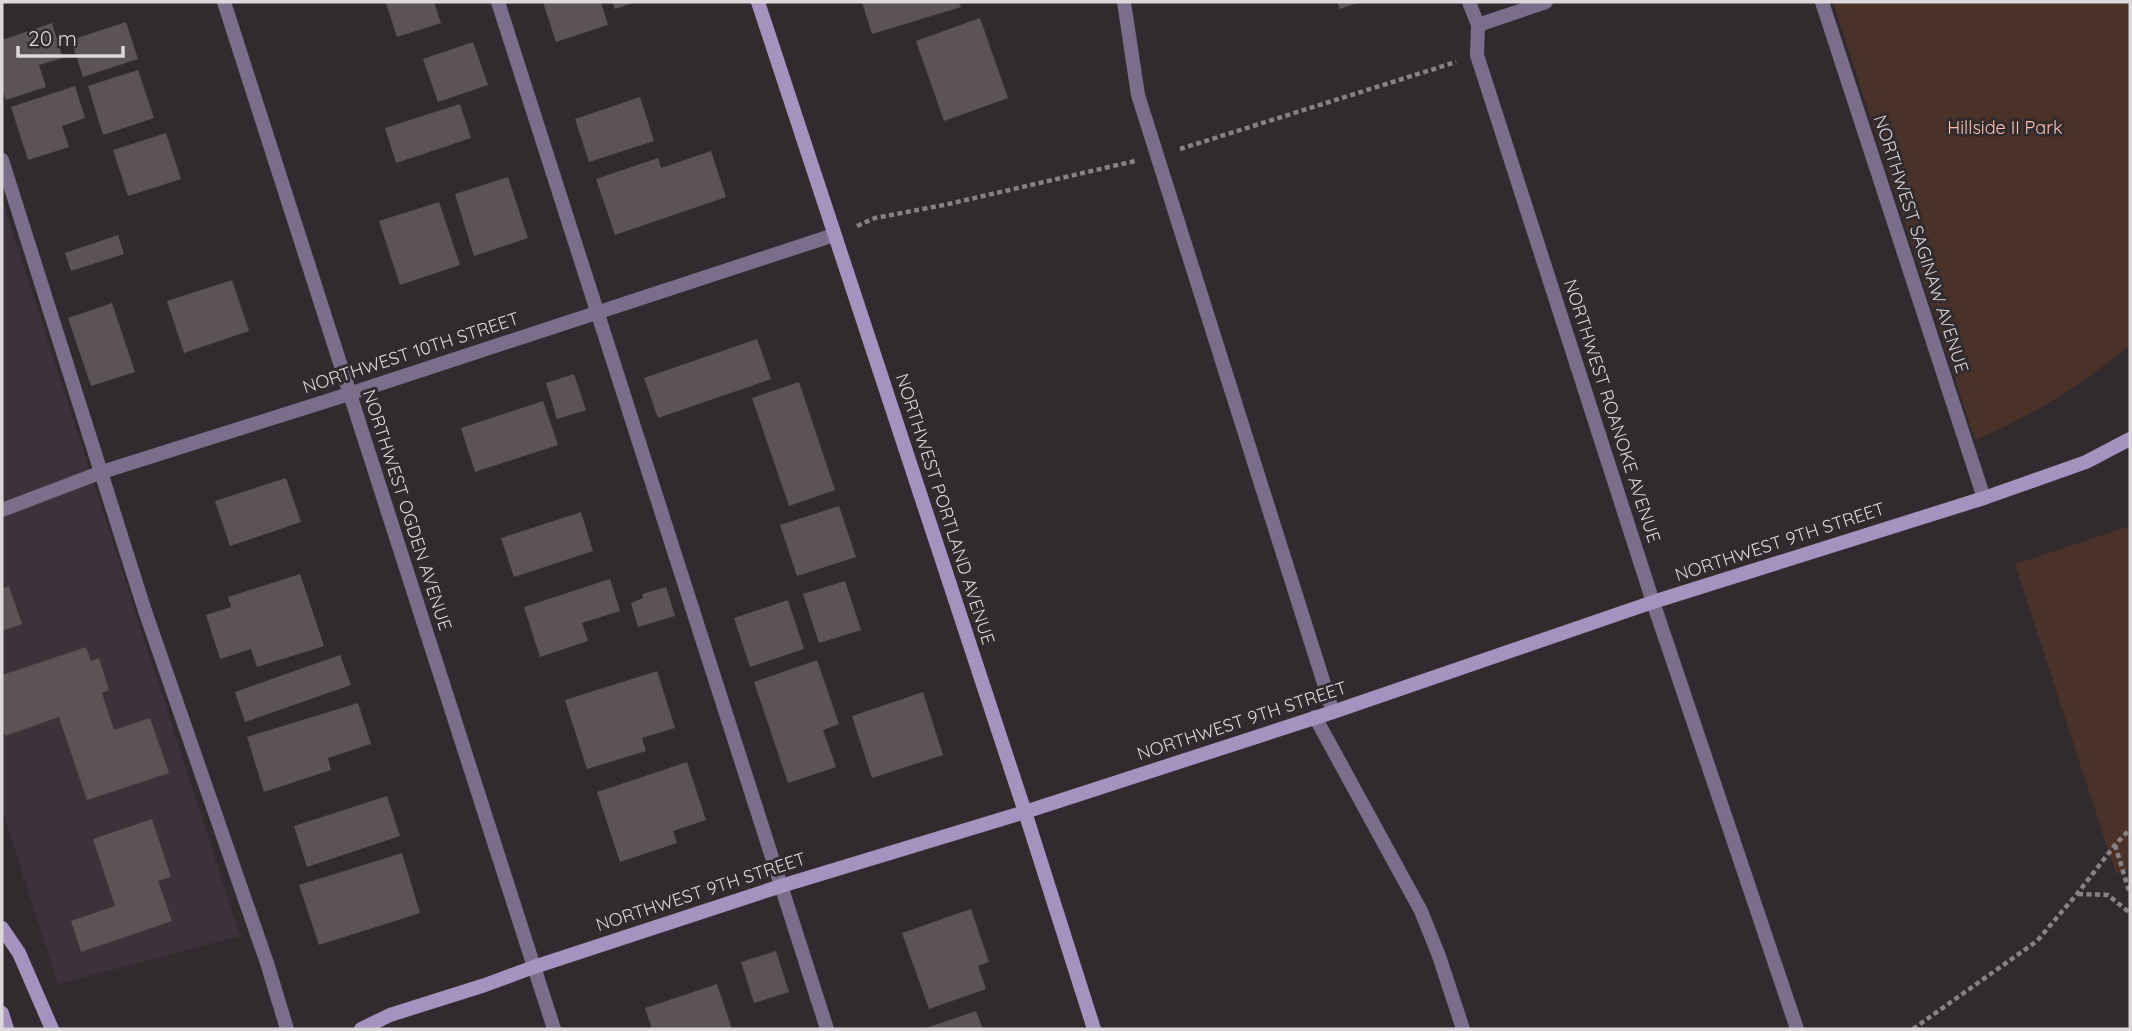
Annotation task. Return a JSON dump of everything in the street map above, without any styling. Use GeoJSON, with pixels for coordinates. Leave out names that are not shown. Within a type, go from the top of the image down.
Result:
{"type":"FeatureCollection","features":[{"type":"Feature","properties":{"kind":"street","name":"NORTHWEST OGDEN AVENUE"},"geometry":{"type":"LineString","coordinates":[[224,2],[554,1029]]}},
{"type":"Feature","properties":{"kind":"street"},"geometry":{"type":"LineString","coordinates":[[498,2],[827,1029]]}},
{"type":"Feature","properties":{"kind":"street","name":"NORTHWEST PORTLAND AVENUE"},"geometry":{"type":"LineString","coordinates":[[758,2],[1094,1029]]}},
{"type":"Feature","properties":{"kind":"street"},"geometry":{"type":"LineString","coordinates":[[1124,2],[1138,95],[1333,712]]}},
{"type":"Feature","properties":{"kind":"street","name":"NORTHWEST ROANOKE AVENUE"},"geometry":{"type":"LineString","coordinates":[[1469,2],[1478,25],[1476,55],[1653,602],[1797,1029]]}},
{"type":"Feature","properties":{"kind":"street"},"geometry":{"type":"LineString","coordinates":[[1478,25],[1546,2]]}},
{"type":"Feature","properties":{"kind":"street","name":"NORTHWEST SAGINAW AVENUE"},"geometry":{"type":"LineString","coordinates":[[1822,2],[1984,498]]}},
{"type":"Feature","properties":{"kind":"street"},"geometry":{"type":"LineString","coordinates":[[2,160],[145,611],[267,963],[287,1029]]}},
{"type":"Feature","properties":{"kind":"street","name":"NORTHWEST 10TH STREET"},"geometry":{"type":"LineString","coordinates":[[2,510],[102,472],[834,235]]}},
{"type":"Feature","properties":{"kind":"street","name":"NORTHWEST 9TH STREET"},"geometry":{"type":"LineString","coordinates":[[361,1029],[390,1015],[781,886],[1025,812],[1333,712],[1653,602],[1984,498],[2086,462],[2130,439]]}},
{"type":"Feature","properties":{"kind":"street"},"geometry":{"type":"LineString","coordinates":[[1315,717],[1421,911],[1439,956],[1462,1029]]}},
{"type":"Feature","properties":{"kind":"street"},"geometry":{"type":"LineString","coordinates":[[2,928],[19,953],[52,1029]]}},
{"type":"Feature","properties":{"kind":"street"},"geometry":{"type":"LineString","coordinates":[[2,1013],[8,1029]]}},
{"type":"Feature","properties":{"kind":"path"},"geometry":{"type":"LineString","coordinates":[[1913,1029],[2037,941],[2130,829]]}},
{"type":"Feature","properties":{"kind":"path"},"geometry":{"type":"LineString","coordinates":[[2115,845],[2130,894]]}},
{"type":"Feature","properties":{"kind":"path"},"geometry":{"type":"LineString","coordinates":[[2077,894],[2108,895],[2130,913]]}},
{"type":"Feature","properties":{"kind":"shaded area"},"geometry":{"type":"Polygon","coordinates":[[[2,199],[240,936],[58,984],[2,809],[2,199]]]}},
{"type":"Feature","properties":{"kind":"green space","name":"Hillside II Park"},"geometry":{"type":"Polygon","coordinates":[[[1833,2],[2130,2],[2130,345],[2056,398],[2017,421],[1975,440],[1833,2]]]}},
{"type":"Feature","properties":{"kind":"green space"},"geometry":{"type":"Polygon","coordinates":[[[2130,526],[2130,869],[2116,874],[2015,564],[2130,526]]]}},
{"type":"Feature","properties":{"kind":"building"},"geometry":{"type":"Polygon","coordinates":[[[434,2],[441,23],[397,37],[386,3],[434,2]]]}},
{"type":"Feature","properties":{"kind":"building"},"geometry":{"type":"Polygon","coordinates":[[[543,2],[601,2],[608,25],[556,42],[543,2]]]}},
{"type":"Feature","properties":{"kind":"building"},"geometry":{"type":"Polygon","coordinates":[[[612,2],[636,2],[615,9],[612,2]]]}},
{"type":"Feature","properties":{"kind":"building"},"geometry":{"type":"Polygon","coordinates":[[[862,2],[959,2],[961,7],[872,34],[862,2]]]}},
{"type":"Feature","properties":{"kind":"building"},"geometry":{"type":"Polygon","coordinates":[[[1337,2],[1360,2],[1340,9],[1337,2]]]}},
{"type":"Feature","properties":{"kind":"building"},"geometry":{"type":"Polygon","coordinates":[[[980,18],[1008,98],[944,121],[916,41],[980,18]]]}},
{"type":"Feature","properties":{"kind":"building"},"geometry":{"type":"Polygon","coordinates":[[[126,22],[138,59],[83,77],[71,40],[126,22]]]}},
{"type":"Feature","properties":{"kind":"building"},"geometry":{"type":"Polygon","coordinates":[[[52,23],[63,58],[39,65],[46,87],[6,100],[2,88],[2,40],[52,23]]]}},
{"type":"Feature","properties":{"kind":"building"},"geometry":{"type":"Polygon","coordinates":[[[473,42],[488,85],[438,102],[423,59],[473,42]]]}},
{"type":"Feature","properties":{"kind":"building"},"geometry":{"type":"Polygon","coordinates":[[[138,70],[154,118],[103,135],[88,86],[138,70]]]}},
{"type":"Feature","properties":{"kind":"building"},"geometry":{"type":"Polygon","coordinates":[[[75,86],[85,118],[62,126],[69,147],[28,160],[11,107],[75,86]]]}},
{"type":"Feature","properties":{"kind":"building"},"geometry":{"type":"Polygon","coordinates":[[[640,97],[654,141],[589,162],[575,119],[640,97]]]}},
{"type":"Feature","properties":{"kind":"building"},"geometry":{"type":"Polygon","coordinates":[[[460,104],[471,138],[396,163],[385,128],[460,104]]]}},
{"type":"Feature","properties":{"kind":"building"},"geometry":{"type":"Polygon","coordinates":[[[166,133],[181,179],[128,196],[113,150],[166,133]]]}},
{"type":"Feature","properties":{"kind":"building"},"geometry":{"type":"Polygon","coordinates":[[[711,151],[726,197],[615,235],[596,179],[658,158],[661,168],[711,151]]]}},
{"type":"Feature","properties":{"kind":"building"},"geometry":{"type":"Polygon","coordinates":[[[508,177],[528,238],[474,256],[455,194],[508,177]]]}},
{"type":"Feature","properties":{"kind":"building"},"geometry":{"type":"Polygon","coordinates":[[[439,202],[460,265],[400,285],[379,221],[439,202]]]}},
{"type":"Feature","properties":{"kind":"building"},"geometry":{"type":"Polygon","coordinates":[[[118,235],[124,254],[71,271],[65,253],[118,235]]]}},
{"type":"Feature","properties":{"kind":"building"},"geometry":{"type":"Polygon","coordinates":[[[232,280],[249,331],[184,353],[167,301],[232,280]]]}},
{"type":"Feature","properties":{"kind":"building"},"geometry":{"type":"Polygon","coordinates":[[[112,303],[135,372],[91,386],[68,318],[112,303]]]}},
{"type":"Feature","properties":{"kind":"building"},"geometry":{"type":"Polygon","coordinates":[[[757,339],[771,379],[658,418],[644,378],[757,339]]]}},
{"type":"Feature","properties":{"kind":"building"},"geometry":{"type":"Polygon","coordinates":[[[574,374],[586,410],[557,419],[546,383],[574,374]]]}},
{"type":"Feature","properties":{"kind":"building"},"geometry":{"type":"Polygon","coordinates":[[[799,382],[835,490],[789,506],[752,398],[799,382]]]}},
{"type":"Feature","properties":{"kind":"building"},"geometry":{"type":"Polygon","coordinates":[[[543,401],[558,445],[475,472],[461,428],[543,401]]]}},
{"type":"Feature","properties":{"kind":"building"},"geometry":{"type":"Polygon","coordinates":[[[286,478],[301,522],[230,546],[215,501],[286,478]]]}},
{"type":"Feature","properties":{"kind":"building"},"geometry":{"type":"Polygon","coordinates":[[[839,506],[856,557],[797,576],[780,525],[839,506]]]}},
{"type":"Feature","properties":{"kind":"building"},"geometry":{"type":"Polygon","coordinates":[[[581,512],[593,551],[514,577],[501,538],[581,512]]]}},
{"type":"Feature","properties":{"kind":"building"},"geometry":{"type":"Polygon","coordinates":[[[300,574],[324,646],[257,667],[251,649],[220,659],[206,615],[231,607],[228,597],[300,574]]]}},
{"type":"Feature","properties":{"kind":"building"},"geometry":{"type":"Polygon","coordinates":[[[610,579],[620,611],[582,623],[588,641],[540,657],[524,607],[610,579]]]}},
{"type":"Feature","properties":{"kind":"building"},"geometry":{"type":"Polygon","coordinates":[[[845,581],[861,630],[819,643],[803,594],[845,581]]]}},
{"type":"Feature","properties":{"kind":"building"},"geometry":{"type":"Polygon","coordinates":[[[9,586],[22,624],[2,631],[2,589],[9,586]]]}},
{"type":"Feature","properties":{"kind":"building"},"geometry":{"type":"Polygon","coordinates":[[[666,587],[675,616],[638,627],[631,603],[643,598],[642,594],[666,587]]]}},
{"type":"Feature","properties":{"kind":"building"},"geometry":{"type":"Polygon","coordinates":[[[788,600],[804,649],[750,667],[734,618],[788,600]]]}},
{"type":"Feature","properties":{"kind":"building"},"geometry":{"type":"Polygon","coordinates":[[[86,647],[91,661],[99,658],[109,690],[102,693],[114,730],[150,718],[169,773],[87,800],[59,717],[5,736],[2,725],[2,675],[86,647]]]}},
{"type":"Feature","properties":{"kind":"building"},"geometry":{"type":"Polygon","coordinates":[[[340,655],[351,685],[245,722],[235,692],[340,655]]]}},
{"type":"Feature","properties":{"kind":"building"},"geometry":{"type":"Polygon","coordinates":[[[817,660],[839,724],[823,730],[836,767],[788,783],[754,682],[817,660]]]}},
{"type":"Feature","properties":{"kind":"building"},"geometry":{"type":"Polygon","coordinates":[[[657,671],[675,728],[642,738],[646,751],[587,769],[565,700],[657,671]]]}},
{"type":"Feature","properties":{"kind":"building"},"geometry":{"type":"Polygon","coordinates":[[[923,692],[943,755],[872,778],[852,716],[923,692]]]}},
{"type":"Feature","properties":{"kind":"building"},"geometry":{"type":"Polygon","coordinates":[[[358,703],[371,744],[328,758],[331,770],[264,792],[247,737],[358,703]]]}},
{"type":"Feature","properties":{"kind":"building"},"geometry":{"type":"Polygon","coordinates":[[[687,762],[706,820],[673,831],[677,843],[620,862],[597,792],[687,762]]]}},
{"type":"Feature","properties":{"kind":"building"},"geometry":{"type":"Polygon","coordinates":[[[387,796],[400,836],[307,867],[294,826],[387,796]]]}},
{"type":"Feature","properties":{"kind":"building"},"geometry":{"type":"Polygon","coordinates":[[[152,819],[171,877],[158,881],[172,921],[81,952],[71,921],[115,906],[93,839],[152,819]]]}},
{"type":"Feature","properties":{"kind":"building"},"geometry":{"type":"Polygon","coordinates":[[[402,853],[420,913],[319,945],[299,885],[402,853]]]}},
{"type":"Feature","properties":{"kind":"building"},"geometry":{"type":"Polygon","coordinates":[[[971,909],[989,962],[978,966],[986,989],[929,1009],[902,933],[971,909]]]}},
{"type":"Feature","properties":{"kind":"building"},"geometry":{"type":"Polygon","coordinates":[[[776,951],[789,992],[754,1003],[741,962],[776,951]]]}},
{"type":"Feature","properties":{"kind":"building"},"geometry":{"type":"Polygon","coordinates":[[[717,984],[732,1029],[652,1029],[645,1008],[717,984]]]}},
{"type":"Feature","properties":{"kind":"building"},"geometry":{"type":"Polygon","coordinates":[[[976,1011],[983,1029],[923,1029],[976,1011]]]}}]}
